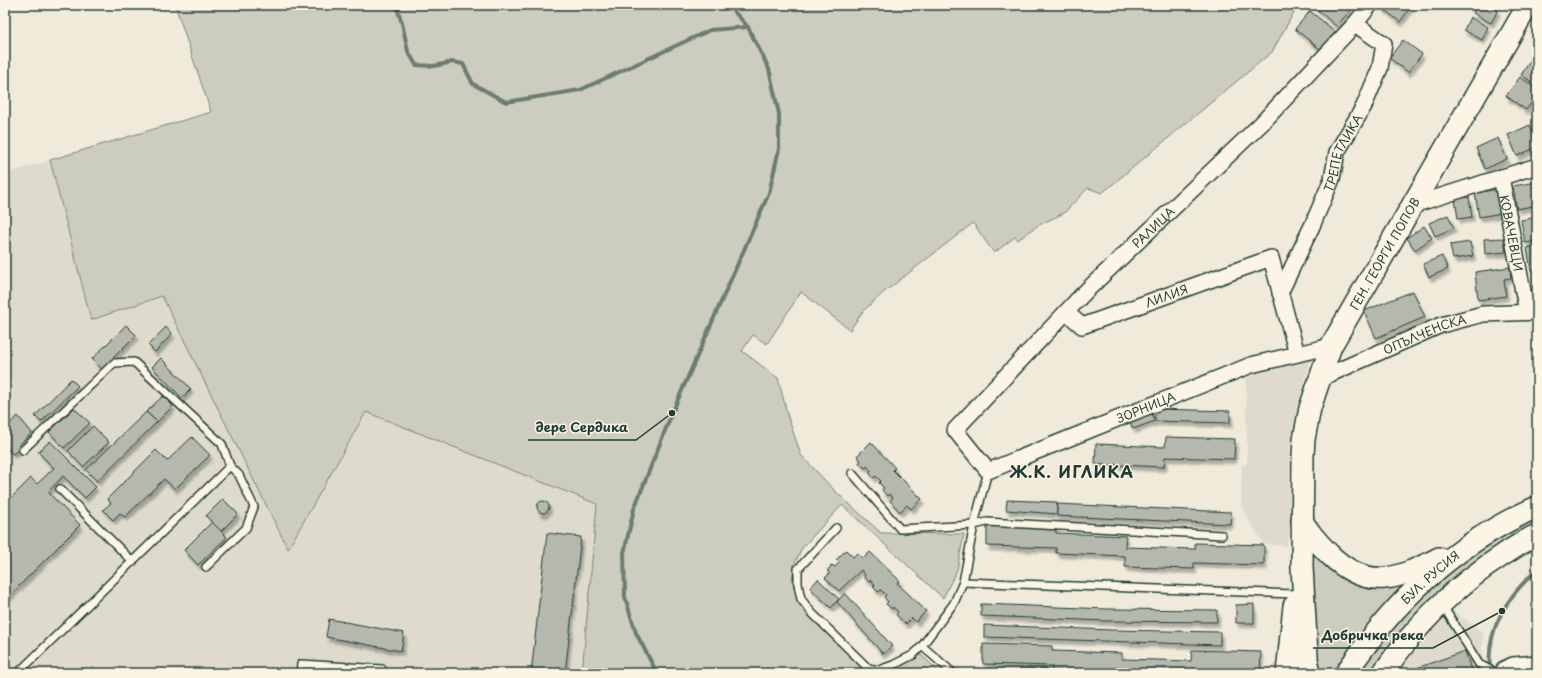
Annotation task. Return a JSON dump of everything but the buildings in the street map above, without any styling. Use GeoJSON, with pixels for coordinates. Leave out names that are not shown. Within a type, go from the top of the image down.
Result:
{"type":"FeatureCollection","features":[{"type":"Feature","properties":{"kind":"street","name":"РАЛИЦА"},"geometry":{"type":"LineString","coordinates":[[988,470],[955,430],[1066,312],[1261,124],[1355,24],[1370,5]]}},
{"type":"Feature","properties":{"kind":"street","name":"ГЕН. ГЕОРГИ ПОПОВ"},"geometry":{"type":"LineString","coordinates":[[1302,522],[1304,439],[1310,408],[1331,346],[1528,5]]}},
{"type":"Feature","properties":{"kind":"street","name":"ТРЕПЕТЛИКА"},"geometry":{"type":"LineString","coordinates":[[1280,292],[1312,226],[1332,179],[1337,152],[1364,106],[1380,68],[1384,44],[1355,24]]}},
{"type":"Feature","properties":{"kind":"street"},"geometry":{"type":"LineString","coordinates":[[1413,205],[1537,166]]}},
{"type":"Feature","properties":{"kind":"street","name":"КОВАЧЕВЦИ"},"geometry":{"type":"LineString","coordinates":[[1502,177],[1532,312]]}},
{"type":"Feature","properties":{"kind":"street","name":"ЛИЛИЯ"},"geometry":{"type":"LineString","coordinates":[[1066,312],[1082,326],[1271,258],[1280,292]]}},
{"type":"Feature","properties":{"kind":"street"},"geometry":{"type":"LineString","coordinates":[[1280,292],[1297,354]]}},
{"type":"Feature","properties":{"kind":"street","name":"ОПЪЛЧЕНСКА"},"geometry":{"type":"LineString","coordinates":[[1319,379],[1441,325],[1483,314],[1532,312]]}},
{"type":"Feature","properties":{"kind":"street","name":"ЗОРНИЦА"},"geometry":{"type":"LineString","coordinates":[[988,470],[1251,364],[1331,346]]}},
{"type":"Feature","properties":{"kind":"street","name":"БУЛ. РУСИЯ"},"geometry":{"type":"LineString","coordinates":[[1346,673],[1386,620],[1418,586],[1448,560],[1478,538],[1516,516],[1537,507]]}},
{"type":"Feature","properties":{"kind":"street"},"geometry":{"type":"LineString","coordinates":[[1302,522],[1314,539],[1345,568],[1358,575],[1373,578],[1390,578],[1419,568],[1478,538]]}},
{"type":"Feature","properties":{"kind":"street"},"geometry":{"type":"LineString","coordinates":[[1287,673],[1302,522]]}},
{"type":"Feature","properties":{"kind":"street"},"geometry":{"type":"LineString","coordinates":[[1302,522],[1302,567],[1308,673]]}},
{"type":"Feature","properties":{"kind":"street"},"geometry":{"type":"LineString","coordinates":[[1383,673],[1403,646],[1441,603],[1467,580],[1493,561],[1527,539],[1537,535]]}},
{"type":"Feature","properties":{"kind":"street"},"geometry":{"type":"LineString","coordinates":[[1503,673],[1504,669],[1513,665],[1537,663]]}},
{"type":"Feature","properties":{"kind":"lane"},"geometry":{"type":"LineString","coordinates":[[23,450],[114,363],[134,362],[222,444],[230,466],[239,475],[254,507],[246,528],[206,567]]}},
{"type":"Feature","properties":{"kind":"lane"},"geometry":{"type":"LineString","coordinates":[[18,673],[230,466]]}},
{"type":"Feature","properties":{"kind":"lane"},"geometry":{"type":"LineString","coordinates":[[836,528],[798,569],[798,584],[801,599],[812,613],[868,668],[879,670],[913,655],[922,646],[954,603],[963,582],[974,526],[988,470]]}},
{"type":"Feature","properties":{"kind":"lane"},"geometry":{"type":"LineString","coordinates":[[852,473],[900,529],[974,526],[987,522],[1222,535]]}},
{"type":"Feature","properties":{"kind":"lane"},"geometry":{"type":"LineString","coordinates":[[60,489],[133,562]]}},
{"type":"Feature","properties":{"kind":"lane"},"geometry":{"type":"LineString","coordinates":[[963,582],[1296,594]]}},
{"type":"Feature","properties":{"kind":"lane"},"geometry":{"type":"LineString","coordinates":[[1441,603],[1478,664],[1496,673]]}},
{"type":"Feature","properties":{"kind":"lane"},"geometry":{"type":"LineString","coordinates":[[922,646],[952,673]]}},
{"type":"Feature","properties":{"kind":"lane"},"geometry":{"type":"LineString","coordinates":[[300,673],[301,664],[382,669]]}},
{"type":"Feature","properties":{"kind":"shaded area"},"geometry":{"type":"Polygon","coordinates":[[[175,5],[1298,5],[1272,52],[1102,193],[1088,188],[1064,213],[1037,226],[1018,240],[1015,237],[994,253],[973,223],[883,293],[863,311],[850,330],[801,292],[767,344],[753,335],[742,351],[778,378],[788,417],[801,455],[834,490],[881,533],[964,534],[957,570],[943,598],[842,505],[802,548],[794,565],[792,580],[798,600],[809,615],[870,673],[582,673],[597,504],[366,412],[288,549],[162,296],[91,320],[50,160],[211,112],[175,5]]]}},
{"type":"Feature","properties":{"kind":"shaded area"},"geometry":{"type":"Polygon","coordinates":[[[50,160],[90,319],[162,296],[288,549],[366,412],[597,504],[582,673],[5,673],[5,174],[50,160]]]}},
{"type":"Feature","properties":{"kind":"shaded area"},"geometry":{"type":"Polygon","coordinates":[[[1311,360],[1299,402],[1290,445],[1289,479],[1291,520],[1287,546],[1264,544],[1241,507],[1242,465],[1247,464],[1246,373],[1281,364],[1311,360]]]}},
{"type":"Feature","properties":{"kind":"shaded area"},"geometry":{"type":"Polygon","coordinates":[[[1537,513],[1537,523],[1529,527],[1429,601],[1384,652],[1370,673],[1354,673],[1439,575],[1537,513]]]}},
{"type":"Feature","properties":{"kind":"shaded area"},"geometry":{"type":"Polygon","coordinates":[[[1311,549],[1411,580],[1336,673],[1315,673],[1311,549]]]}},
{"type":"Feature","properties":{"kind":"shaded area"},"geometry":{"type":"Polygon","coordinates":[[[1452,610],[1484,633],[1482,647],[1484,673],[1397,673],[1434,629],[1452,610]]]}},
{"type":"Feature","properties":{"kind":"shaded area"},"geometry":{"type":"Polygon","coordinates":[[[921,655],[941,673],[884,673],[921,655]]]}},
{"type":"Feature","properties":{"kind":"waterway"},"geometry":{"type":"LineString","coordinates":[[396,5],[402,23],[408,51],[416,65],[434,66],[453,62],[463,64],[473,84],[506,102],[580,90],[710,30],[748,27]]}},
{"type":"Feature","properties":{"kind":"waterway"},"geometry":{"type":"LineString","coordinates":[[657,673],[636,633],[625,597],[624,553],[634,509],[672,413],[769,193],[779,149],[779,114],[769,69],[748,27],[728,5]]}},
{"type":"Feature","properties":{"kind":"waterway"},"geometry":{"type":"LineString","coordinates":[[1490,670],[1491,641],[1501,615],[1516,591],[1537,570]]}},
{"type":"Feature","properties":{"kind":"place","name":"дере Сердика"},"geometry":{"type":"Point","coordinates":[672,413]}},
{"type":"Feature","properties":{"kind":"place","name":"Добричка река"},"geometry":{"type":"Point","coordinates":[1502,611]}},
{"type":"Feature","properties":{"kind":"district","name":"Ж.К. ИГЛИКА"},"geometry":{"type":"Point","coordinates":[1072,471]}}]}
